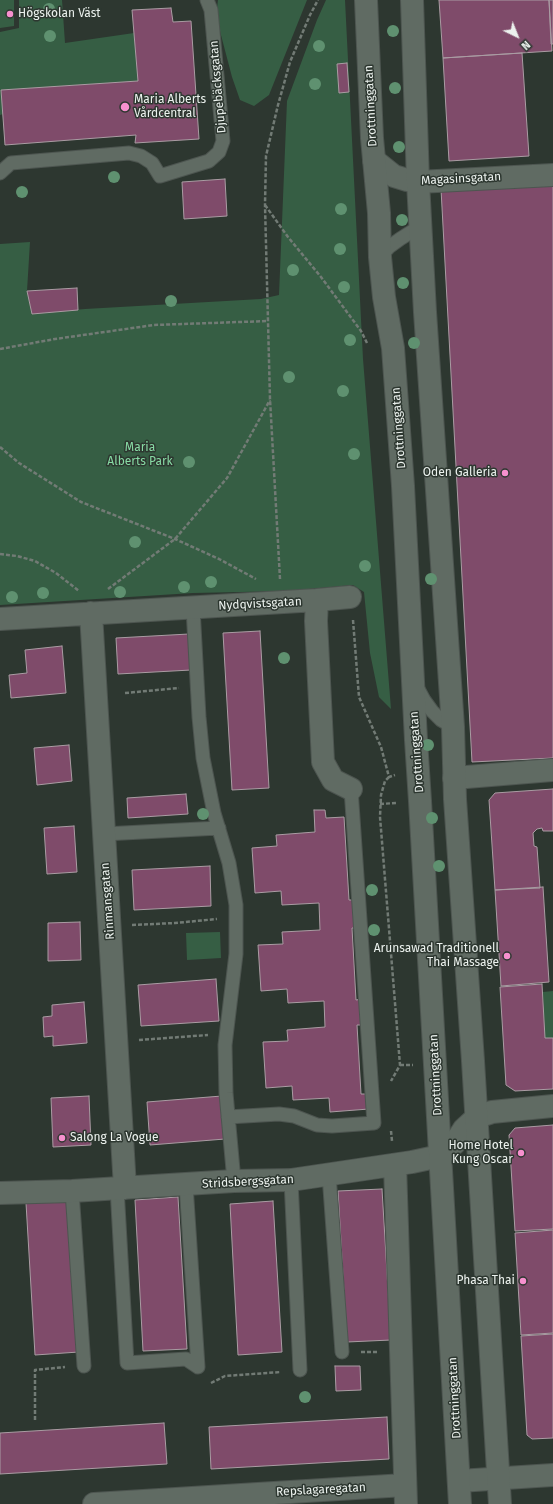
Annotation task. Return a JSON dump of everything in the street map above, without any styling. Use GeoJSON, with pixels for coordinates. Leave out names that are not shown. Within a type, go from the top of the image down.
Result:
{"type":"FeatureCollection","features":[{"type":"Feature","properties":{"kind":"street","name":"Drottninggatan"},"geometry":{"type":"LineString","coordinates":[[366,0],[372,138],[379,213],[380,257],[384,297],[394,348],[403,486],[412,679],[460,1504]]}},
{"type":"Feature","properties":{"kind":"street"},"geometry":{"type":"LineString","coordinates":[[412,0],[418,182],[425,312],[453,727],[454,778],[500,1504]]}},
{"type":"Feature","properties":{"kind":"street","name":"Magasinsgatan"},"geometry":{"type":"LineString","coordinates":[[374,160],[394,176],[418,182],[553,174]]}},
{"type":"Feature","properties":{"kind":"street"},"geometry":{"type":"LineString","coordinates":[[317,600],[350,598]]}},
{"type":"Feature","properties":{"kind":"street","name":"Nydqvistsgatan"},"geometry":{"type":"LineString","coordinates":[[0,619],[88,604],[193,608],[317,600],[316,621],[323,762],[333,780],[351,789]]}},
{"type":"Feature","properties":{"kind":"street","name":"Rinmansgatan"},"geometry":{"type":"LineString","coordinates":[[88,604],[117,1041],[121,1188]]}},
{"type":"Feature","properties":{"kind":"street"},"geometry":{"type":"LineString","coordinates":[[454,778],[553,770]]}},
{"type":"Feature","properties":{"kind":"street"},"geometry":{"type":"LineString","coordinates":[[440,1156],[455,1143],[464,1129],[476,1117],[492,1112],[553,1106]]}},
{"type":"Feature","properties":{"kind":"street","name":"Stridsbergsgatan"},"geometry":{"type":"LineString","coordinates":[[0,1194],[186,1185],[234,1181],[291,1180],[440,1156]]}},
{"type":"Feature","properties":{"kind":"street"},"geometry":{"type":"LineString","coordinates":[[395,1164],[405,1495]]}},
{"type":"Feature","properties":{"kind":"street"},"geometry":{"type":"LineString","coordinates":[[459,1481],[553,1475]]}},
{"type":"Feature","properties":{"kind":"street","name":"Repslagaregatan"},"geometry":{"type":"LineString","coordinates":[[94,1504],[405,1495]]}},
{"type":"Feature","properties":{"kind":"lane","name":"Djupebäcksgatan"},"geometry":{"type":"LineString","coordinates":[[0,173],[11,163],[128,153],[141,156],[152,163],[160,176],[209,161],[219,152],[223,140],[211,10],[206,0]]}},
{"type":"Feature","properties":{"kind":"lane"},"geometry":{"type":"LineString","coordinates":[[380,257],[389,247],[421,227]]}},
{"type":"Feature","properties":{"kind":"lane"},"geometry":{"type":"LineString","coordinates":[[193,608],[197,687],[203,758],[218,828],[228,863],[236,905],[236,954],[225,1045],[228,1117],[234,1181]]}},
{"type":"Feature","properties":{"kind":"lane"},"geometry":{"type":"LineString","coordinates":[[412,679],[432,711],[441,720],[453,727]]}},
{"type":"Feature","properties":{"kind":"lane"},"geometry":{"type":"LineString","coordinates":[[228,1117],[279,1114],[294,1116],[317,1124],[332,1126],[374,1123],[351,789]]}},
{"type":"Feature","properties":{"kind":"lane"},"geometry":{"type":"LineString","coordinates":[[104,834],[218,828]]}},
{"type":"Feature","properties":{"kind":"lane"},"geometry":{"type":"LineString","coordinates":[[328,1175],[342,1352]]}},
{"type":"Feature","properties":{"kind":"lane"},"geometry":{"type":"LineString","coordinates":[[291,1180],[300,1370]]}},
{"type":"Feature","properties":{"kind":"lane"},"geometry":{"type":"LineString","coordinates":[[121,1188],[127,1363],[186,1359],[198,1367],[186,1185]]}},
{"type":"Feature","properties":{"kind":"lane"},"geometry":{"type":"LineString","coordinates":[[72,1191],[84,1366]]}},
{"type":"Feature","properties":{"kind":"path"},"geometry":{"type":"LineString","coordinates":[[281,603],[270,399],[265,205],[266,156],[290,62],[318,0]]}},
{"type":"Feature","properties":{"kind":"path"},"geometry":{"type":"LineString","coordinates":[[265,205],[288,238],[321,277],[361,331],[367,344]]}},
{"type":"Feature","properties":{"kind":"path"},"geometry":{"type":"LineString","coordinates":[[0,349],[55,338],[154,325],[268,321]]}},
{"type":"Feature","properties":{"kind":"path"},"geometry":{"type":"LineString","coordinates":[[102,593],[175,539],[227,478],[270,399]]}},
{"type":"Feature","properties":{"kind":"path"},"geometry":{"type":"LineString","coordinates":[[0,447],[20,464],[81,502],[175,539],[218,559],[255,579],[261,580]]}},
{"type":"Feature","properties":{"kind":"path"},"geometry":{"type":"LineString","coordinates":[[0,554],[17,556],[34,561],[56,573],[74,586],[88,604]]}},
{"type":"Feature","properties":{"kind":"path"},"geometry":{"type":"LineString","coordinates":[[350,598],[360,697],[381,747],[389,777]]}},
{"type":"Feature","properties":{"kind":"path"},"geometry":{"type":"LineString","coordinates":[[125,693],[197,687]]}},
{"type":"Feature","properties":{"kind":"path"},"geometry":{"type":"LineString","coordinates":[[390,1084],[400,1065],[380,817],[381,795],[385,782],[389,777],[418,770]]}},
{"type":"Feature","properties":{"kind":"path"},"geometry":{"type":"LineString","coordinates":[[110,926],[175,923],[236,917]]}},
{"type":"Feature","properties":{"kind":"path"},"geometry":{"type":"LineString","coordinates":[[117,1041],[227,1033]]}},
{"type":"Feature","properties":{"kind":"path"},"geometry":{"type":"LineString","coordinates":[[391,1123],[391,1131]]}},
{"type":"Feature","properties":{"kind":"path"},"geometry":{"type":"LineString","coordinates":[[342,1352],[401,1352]]}},
{"type":"Feature","properties":{"kind":"path"},"geometry":{"type":"LineString","coordinates":[[35,1420],[35,1370],[84,1366]]}},
{"type":"Feature","properties":{"kind":"path"},"geometry":{"type":"LineString","coordinates":[[209,1384],[225,1376],[300,1370]]}},
{"type":"Feature","properties":{"kind":"green space","name":"Högskolan Väst"},"geometry":{"type":"Polygon","coordinates":[[[0,0],[14,0],[14,26],[0,28],[0,0]]]}},
{"type":"Feature","properties":{"kind":"green space"},"geometry":{"type":"Polygon","coordinates":[[[19,0],[62,0],[65,43],[134,33],[138,81],[1,90],[3,114],[0,115],[0,32],[19,28],[19,0]]]}},
{"type":"Feature","properties":{"kind":"green space"},"geometry":{"type":"Polygon","coordinates":[[[218,0],[307,0],[269,95],[254,106],[240,100],[232,77],[216,16],[218,0]]]}},
{"type":"Feature","properties":{"kind":"green space","name":"Maria Alberts Park"},"geometry":{"type":"Polygon","coordinates":[[[326,0],[345,0],[363,359],[391,709],[379,697],[370,653],[364,592],[353,585],[287,591],[193,593],[0,605],[0,244],[30,242],[27,291],[32,314],[85,309],[261,299],[279,295],[287,101],[326,0]]]}},
{"type":"Feature","properties":{"kind":"green space"},"geometry":{"type":"Polygon","coordinates":[[[220,932],[221,958],[187,960],[186,933],[220,932]]]}},
{"type":"Feature","properties":{"kind":"green space"},"geometry":{"type":"Polygon","coordinates":[[[553,991],[553,1038],[545,1038],[543,992],[553,991]]]}},
{"type":"Feature","properties":{"kind":"building"},"geometry":{"type":"Polygon","coordinates":[[[439,0],[549,0],[552,51],[443,58],[439,0]]]}},
{"type":"Feature","properties":{"kind":"building"},"geometry":{"type":"Polygon","coordinates":[[[549,0],[553,0],[553,44],[551,44],[549,0]]]}},
{"type":"Feature","properties":{"kind":"building"},"geometry":{"type":"Polygon","coordinates":[[[171,8],[173,22],[191,21],[199,139],[135,143],[136,135],[5,145],[1,90],[138,81],[132,10],[171,8]]]}},
{"type":"Feature","properties":{"kind":"building"},"geometry":{"type":"Polygon","coordinates":[[[522,53],[529,156],[449,161],[443,58],[522,53]]]}},
{"type":"Feature","properties":{"kind":"building"},"geometry":{"type":"Polygon","coordinates":[[[347,63],[349,92],[339,93],[337,64],[347,63]]]}},
{"type":"Feature","properties":{"kind":"building"},"geometry":{"type":"Polygon","coordinates":[[[225,179],[227,216],[184,219],[182,182],[225,179]]]}},
{"type":"Feature","properties":{"kind":"building","name":"Oden Galleria"},"geometry":{"type":"Polygon","coordinates":[[[553,184],[553,758],[472,762],[441,189],[553,184]]]}},
{"type":"Feature","properties":{"kind":"building"},"geometry":{"type":"Polygon","coordinates":[[[77,288],[78,310],[32,314],[27,291],[77,288]]]}},
{"type":"Feature","properties":{"kind":"building"},"geometry":{"type":"Polygon","coordinates":[[[260,631],[269,788],[232,790],[223,633],[260,631]]]}},
{"type":"Feature","properties":{"kind":"building"},"geometry":{"type":"Polygon","coordinates":[[[189,634],[191,670],[118,674],[116,638],[189,634]]]}},
{"type":"Feature","properties":{"kind":"building"},"geometry":{"type":"Polygon","coordinates":[[[62,646],[66,693],[11,698],[9,675],[27,673],[25,650],[62,646]]]}},
{"type":"Feature","properties":{"kind":"building"},"geometry":{"type":"Polygon","coordinates":[[[69,745],[72,781],[37,785],[34,748],[69,745]]]}},
{"type":"Feature","properties":{"kind":"building"},"geometry":{"type":"Polygon","coordinates":[[[553,789],[553,831],[543,831],[542,828],[537,829],[533,833],[534,846],[537,847],[540,888],[495,890],[489,800],[495,793],[553,789]]]}},
{"type":"Feature","properties":{"kind":"building"},"geometry":{"type":"Polygon","coordinates":[[[186,794],[188,814],[128,818],[127,798],[186,794]]]}},
{"type":"Feature","properties":{"kind":"building"},"geometry":{"type":"Polygon","coordinates":[[[314,810],[325,810],[326,818],[344,817],[349,900],[357,900],[359,928],[352,928],[356,1000],[362,999],[364,1025],[357,1025],[361,1094],[368,1094],[369,1109],[330,1112],[329,1098],[293,1100],[292,1086],[266,1088],[263,1042],[288,1041],[287,1030],[325,1027],[324,1001],[288,1003],[287,989],[261,991],[258,945],[283,944],[282,932],[320,930],[319,903],[282,905],[281,891],[255,893],[252,848],[277,846],[276,835],[315,832],[314,810]]]}},
{"type":"Feature","properties":{"kind":"building"},"geometry":{"type":"Polygon","coordinates":[[[74,826],[77,872],[47,874],[44,828],[74,826]]]}},
{"type":"Feature","properties":{"kind":"building"},"geometry":{"type":"Polygon","coordinates":[[[210,866],[211,906],[134,910],[132,870],[210,866]]]}},
{"type":"Feature","properties":{"kind":"building"},"geometry":{"type":"Polygon","coordinates":[[[543,887],[549,982],[501,986],[495,890],[543,887]]]}},
{"type":"Feature","properties":{"kind":"building"},"geometry":{"type":"Polygon","coordinates":[[[80,922],[81,960],[48,961],[48,923],[80,922]]]}},
{"type":"Feature","properties":{"kind":"building"},"geometry":{"type":"Polygon","coordinates":[[[216,979],[219,1021],[141,1026],[138,985],[216,979]]]}},
{"type":"Feature","properties":{"kind":"building"},"geometry":{"type":"Polygon","coordinates":[[[542,984],[545,1038],[553,1038],[553,1089],[515,1091],[506,1085],[500,987],[542,984]]]}},
{"type":"Feature","properties":{"kind":"building"},"geometry":{"type":"Polygon","coordinates":[[[84,1002],[87,1043],[53,1046],[53,1036],[44,1037],[43,1017],[52,1016],[52,1005],[84,1002]]]}},
{"type":"Feature","properties":{"kind":"building"},"geometry":{"type":"Polygon","coordinates":[[[89,1096],[91,1145],[53,1147],[51,1098],[89,1096]]]}},
{"type":"Feature","properties":{"kind":"building"},"geometry":{"type":"Polygon","coordinates":[[[222,1096],[225,1139],[150,1145],[147,1102],[222,1096]]]}},
{"type":"Feature","properties":{"kind":"building"},"geometry":{"type":"Polygon","coordinates":[[[553,1125],[553,1229],[515,1231],[509,1135],[515,1128],[553,1125]]]}},
{"type":"Feature","properties":{"kind":"building"},"geometry":{"type":"Polygon","coordinates":[[[382,1189],[391,1340],[347,1342],[338,1191],[382,1189]]]}},
{"type":"Feature","properties":{"kind":"building"},"geometry":{"type":"Polygon","coordinates":[[[178,1197],[187,1349],[143,1351],[135,1200],[178,1197]]]}},
{"type":"Feature","properties":{"kind":"building"},"geometry":{"type":"Polygon","coordinates":[[[70,1201],[79,1352],[35,1355],[26,1203],[70,1201]]]}},
{"type":"Feature","properties":{"kind":"building"},"geometry":{"type":"Polygon","coordinates":[[[273,1201],[282,1352],[238,1355],[230,1204],[273,1201]]]}},
{"type":"Feature","properties":{"kind":"building"},"geometry":{"type":"Polygon","coordinates":[[[553,1230],[553,1333],[521,1335],[515,1233],[553,1230]]]}},
{"type":"Feature","properties":{"kind":"building"},"geometry":{"type":"Polygon","coordinates":[[[553,1334],[553,1438],[532,1439],[527,1435],[521,1336],[553,1334]]]}},
{"type":"Feature","properties":{"kind":"building"},"geometry":{"type":"Polygon","coordinates":[[[335,1366],[360,1366],[361,1390],[336,1391],[335,1366]]]}},
{"type":"Feature","properties":{"kind":"building"},"geometry":{"type":"Polygon","coordinates":[[[387,1417],[389,1459],[211,1469],[209,1427],[387,1417]]]}},
{"type":"Feature","properties":{"kind":"building"},"geometry":{"type":"Polygon","coordinates":[[[164,1423],[167,1464],[0,1474],[0,1433],[164,1423]]]}},
{"type":"Feature","properties":{"kind":"place","name":"Högskolan Väst"},"geometry":{"type":"Point","coordinates":[10,14]}},
{"type":"Feature","properties":{"kind":"place","name":"Maria Alberts Vårdcentral"},"geometry":{"type":"Point","coordinates":[125,107]}},
{"type":"Feature","properties":{"kind":"place","name":"Oden Galleria"},"geometry":{"type":"Point","coordinates":[505,473]}},
{"type":"Feature","properties":{"kind":"place","name":"Arunsawad Traditionell Thai Massage"},"geometry":{"type":"Point","coordinates":[507,956]}},
{"type":"Feature","properties":{"kind":"place","name":"Salong La Vogue"},"geometry":{"type":"Point","coordinates":[62,1138]}},
{"type":"Feature","properties":{"kind":"place","name":"Home Hotel Kung Oscar"},"geometry":{"type":"Point","coordinates":[521,1153]}},
{"type":"Feature","properties":{"kind":"place","name":"Phasa Thai"},"geometry":{"type":"Point","coordinates":[523,1281]}}]}
